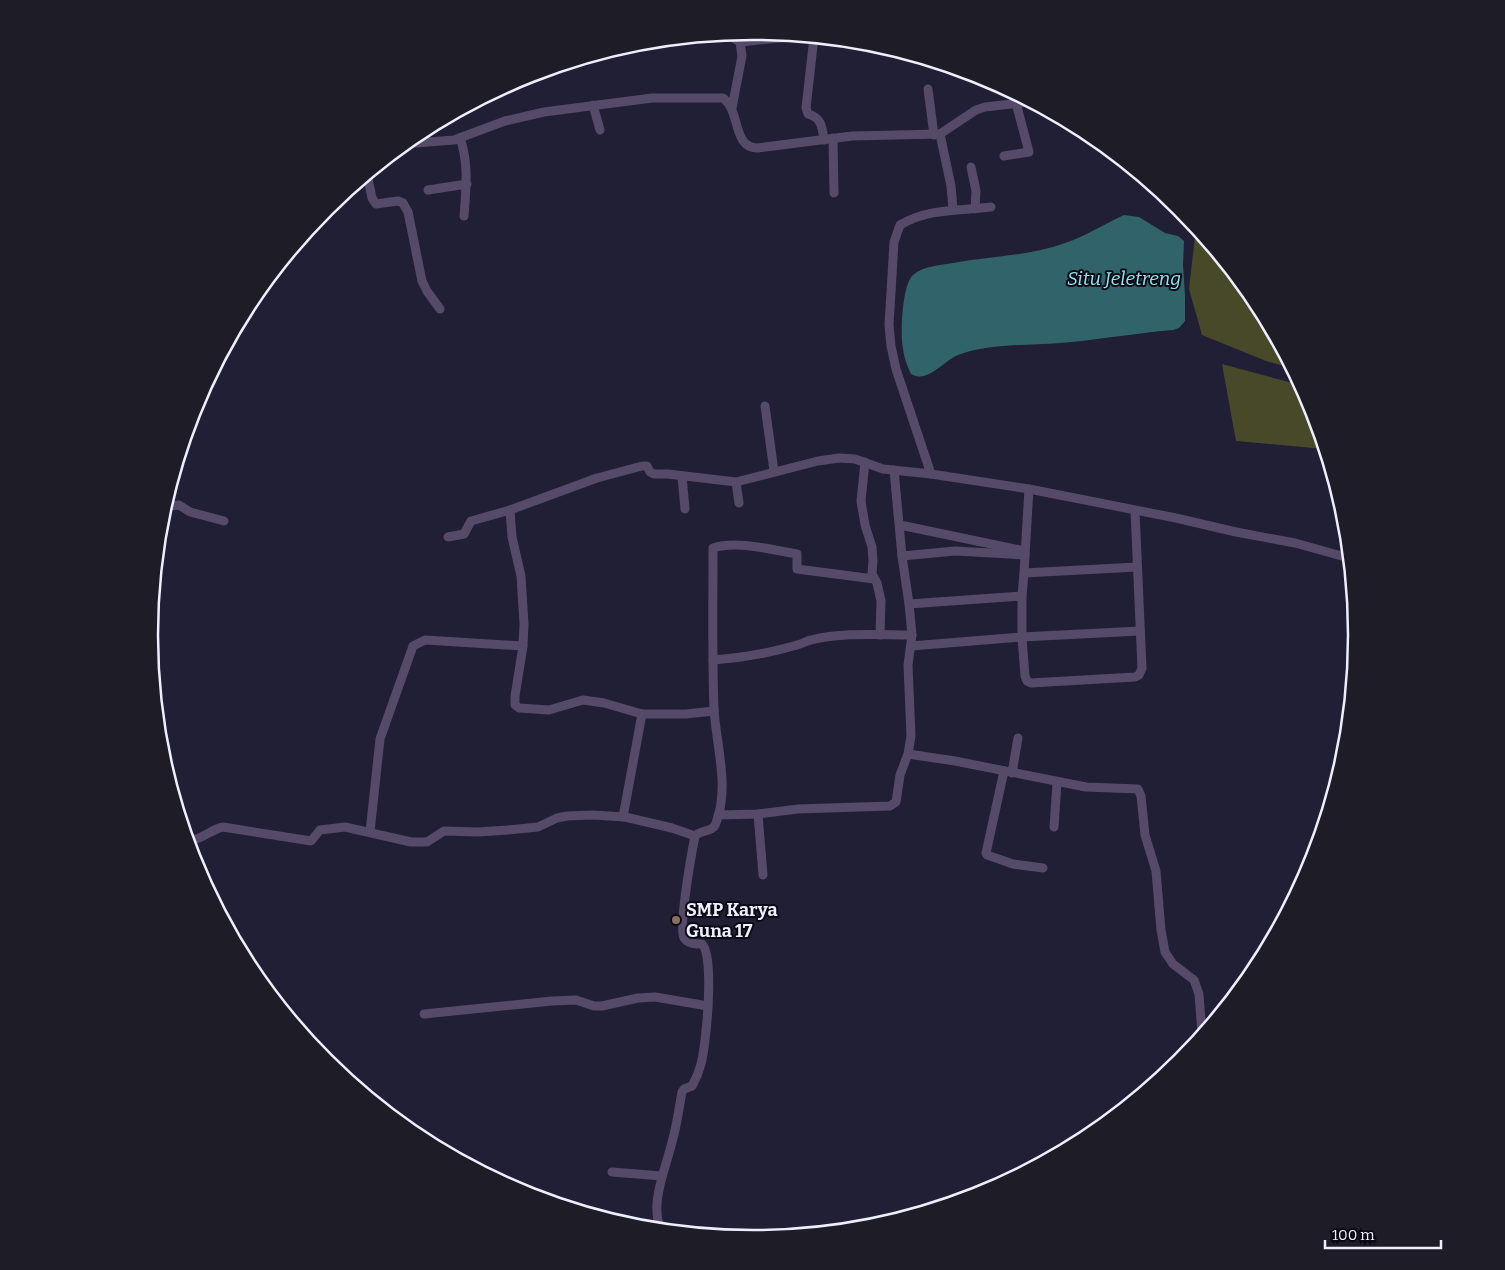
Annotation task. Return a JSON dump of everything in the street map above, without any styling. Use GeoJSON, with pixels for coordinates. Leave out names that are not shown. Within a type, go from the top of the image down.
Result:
{"type":"FeatureCollection","features":[{"type":"Feature","properties":{"kind":"street"},"geometry":{"type":"LineString","coordinates":[[737,40],[740,42],[758,40]]}},
{"type":"Feature","properties":{"kind":"street"},"geometry":{"type":"LineString","coordinates":[[732,108],[742,56],[740,42]]}},
{"type":"Feature","properties":{"kind":"street"},"geometry":{"type":"LineString","coordinates":[[813,43],[806,108],[808,114],[820,121],[828,139],[834,193]]}},
{"type":"Feature","properties":{"kind":"street"},"geometry":{"type":"LineString","coordinates":[[928,89],[937,134],[948,165],[953,209]]}},
{"type":"Feature","properties":{"kind":"street"},"geometry":{"type":"LineString","coordinates":[[419,142],[460,138],[504,121],[544,112],[652,98],[723,98],[732,108],[742,142],[750,148],[792,145],[859,136],[937,134],[976,110],[1019,103]]}},
{"type":"Feature","properties":{"kind":"street"},"geometry":{"type":"LineString","coordinates":[[1004,156],[1029,152],[1016,103]]}},
{"type":"Feature","properties":{"kind":"street"},"geometry":{"type":"LineString","coordinates":[[593,105],[600,130]]}},
{"type":"Feature","properties":{"kind":"street"},"geometry":{"type":"LineString","coordinates":[[460,138],[465,156],[464,216]]}},
{"type":"Feature","properties":{"kind":"street"},"geometry":{"type":"LineString","coordinates":[[971,167],[976,191],[975,209]]}},
{"type":"Feature","properties":{"kind":"street"},"geometry":{"type":"LineString","coordinates":[[368,181],[372,198],[376,204],[398,201],[405,205],[422,281],[440,309]]}},
{"type":"Feature","properties":{"kind":"street"},"geometry":{"type":"LineString","coordinates":[[428,190],[466,184]]}},
{"type":"Feature","properties":{"kind":"street"},"geometry":{"type":"LineString","coordinates":[[931,474],[892,357],[889,325],[894,242],[900,225],[909,220],[953,209],[975,209],[990,206]]}},
{"type":"Feature","properties":{"kind":"street"},"geometry":{"type":"LineString","coordinates":[[765,406],[774,471]]}},
{"type":"Feature","properties":{"kind":"street"},"geometry":{"type":"LineString","coordinates":[[448,537],[464,534],[471,521],[510,510],[597,478],[642,466],[647,466],[650,472],[654,474],[736,482],[774,471],[839,458],[865,462],[883,469],[931,474],[1029,489],[1295,543],[1342,556]]}},
{"type":"Feature","properties":{"kind":"street"},"geometry":{"type":"LineString","coordinates":[[865,462],[861,502],[865,525],[872,547],[872,574],[881,601],[880,635]]}},
{"type":"Feature","properties":{"kind":"street"},"geometry":{"type":"LineString","coordinates":[[718,815],[758,814],[798,809],[890,806],[897,799],[900,775],[908,754],[911,736],[908,665],[912,635],[894,470]]}},
{"type":"Feature","properties":{"kind":"street"},"geometry":{"type":"LineString","coordinates":[[682,476],[685,509]]}},
{"type":"Feature","properties":{"kind":"street"},"geometry":{"type":"LineString","coordinates":[[736,482],[739,503]]}},
{"type":"Feature","properties":{"kind":"street"},"geometry":{"type":"LineString","coordinates":[[1029,489],[1022,596],[1022,637],[1025,676],[1027,681],[1036,684],[1135,677],[1139,675],[1142,668],[1135,511]]}},
{"type":"Feature","properties":{"kind":"street"},"geometry":{"type":"LineString","coordinates":[[172,506],[179,505],[190,512],[224,521]]}},
{"type":"Feature","properties":{"kind":"street"},"geometry":{"type":"LineString","coordinates":[[510,510],[512,536],[521,576],[524,624],[524,646],[515,705],[519,708],[549,710],[583,700],[604,703],[642,714],[686,714],[714,711]]}},
{"type":"Feature","properties":{"kind":"street"},"geometry":{"type":"LineString","coordinates":[[900,525],[1025,553]]}},
{"type":"Feature","properties":{"kind":"street"},"geometry":{"type":"LineString","coordinates":[[658,1222],[656,1212],[662,1176],[672,1141],[682,1092],[684,1089],[692,1086],[702,1063],[708,1006],[709,984],[706,949],[702,944],[687,941],[683,933],[686,887],[695,836],[699,832],[714,827],[718,815],[722,786],[722,770],[714,711],[713,548],[741,545],[797,554],[797,569],[874,579]]}},
{"type":"Feature","properties":{"kind":"street"},"geometry":{"type":"LineString","coordinates":[[902,556],[955,551],[1025,553]]}},
{"type":"Feature","properties":{"kind":"street"},"geometry":{"type":"LineString","coordinates":[[1024,573],[1137,567]]}},
{"type":"Feature","properties":{"kind":"street"},"geometry":{"type":"LineString","coordinates":[[909,604],[1022,596]]}},
{"type":"Feature","properties":{"kind":"street"},"geometry":{"type":"LineString","coordinates":[[910,646],[1022,637],[1140,631]]}},
{"type":"Feature","properties":{"kind":"street"},"geometry":{"type":"LineString","coordinates":[[713,660],[765,653],[810,640],[880,635],[912,635]]}},
{"type":"Feature","properties":{"kind":"street"},"geometry":{"type":"LineString","coordinates":[[370,832],[380,740],[413,646],[425,640],[524,646]]}},
{"type":"Feature","properties":{"kind":"street"},"geometry":{"type":"LineString","coordinates":[[623,817],[642,714]]}},
{"type":"Feature","properties":{"kind":"street"},"geometry":{"type":"LineString","coordinates":[[1018,738],[986,853],[1013,864],[1043,868]]}},
{"type":"Feature","properties":{"kind":"street"},"geometry":{"type":"LineString","coordinates":[[908,754],[955,761],[1058,783],[1086,787],[1136,788],[1140,791],[1145,835],[1156,871],[1161,930],[1165,952],[1173,964],[1194,980],[1199,994],[1201,1025]]}},
{"type":"Feature","properties":{"kind":"street"},"geometry":{"type":"LineString","coordinates":[[1054,827],[1058,783]]}},
{"type":"Feature","properties":{"kind":"street"},"geometry":{"type":"LineString","coordinates":[[758,814],[764,875]]}},
{"type":"Feature","properties":{"kind":"street"},"geometry":{"type":"LineString","coordinates":[[195,841],[200,840],[216,829],[224,828],[311,841],[320,830],[345,828],[412,842],[427,842],[444,831],[478,832],[538,827],[557,818],[579,815],[623,817],[672,828],[695,836]]}},
{"type":"Feature","properties":{"kind":"street"},"geometry":{"type":"LineString","coordinates":[[424,1014],[562,1000],[576,1000],[594,1006],[602,1006],[654,996],[708,1006]]}},
{"type":"Feature","properties":{"kind":"street"},"geometry":{"type":"LineString","coordinates":[[612,1172],[662,1176]]}},
{"type":"Feature","properties":{"kind":"shaded area"},"geometry":{"type":"Polygon","coordinates":[[[1195,238],[1225,273],[1247,304],[1283,366],[1266,361],[1202,335],[1189,289],[1195,238]]]}},
{"type":"Feature","properties":{"kind":"shaded area"},"geometry":{"type":"Polygon","coordinates":[[[1222,364],[1291,383],[1317,448],[1236,441],[1222,364]]]}},
{"type":"Feature","properties":{"kind":"water","name":"Situ Jeletreng"},"geometry":{"type":"Polygon","coordinates":[[[1124,215],[1139,217],[1165,233],[1178,236],[1184,241],[1185,321],[1179,328],[1074,342],[983,348],[958,355],[929,374],[917,376],[911,374],[903,352],[902,322],[906,289],[909,280],[917,272],[932,266],[1038,251],[1080,237],[1124,215]]]}},
{"type":"Feature","properties":{"kind":"place","name":"SMP Karya Guna 17"},"geometry":{"type":"Point","coordinates":[676,920]}}]}
